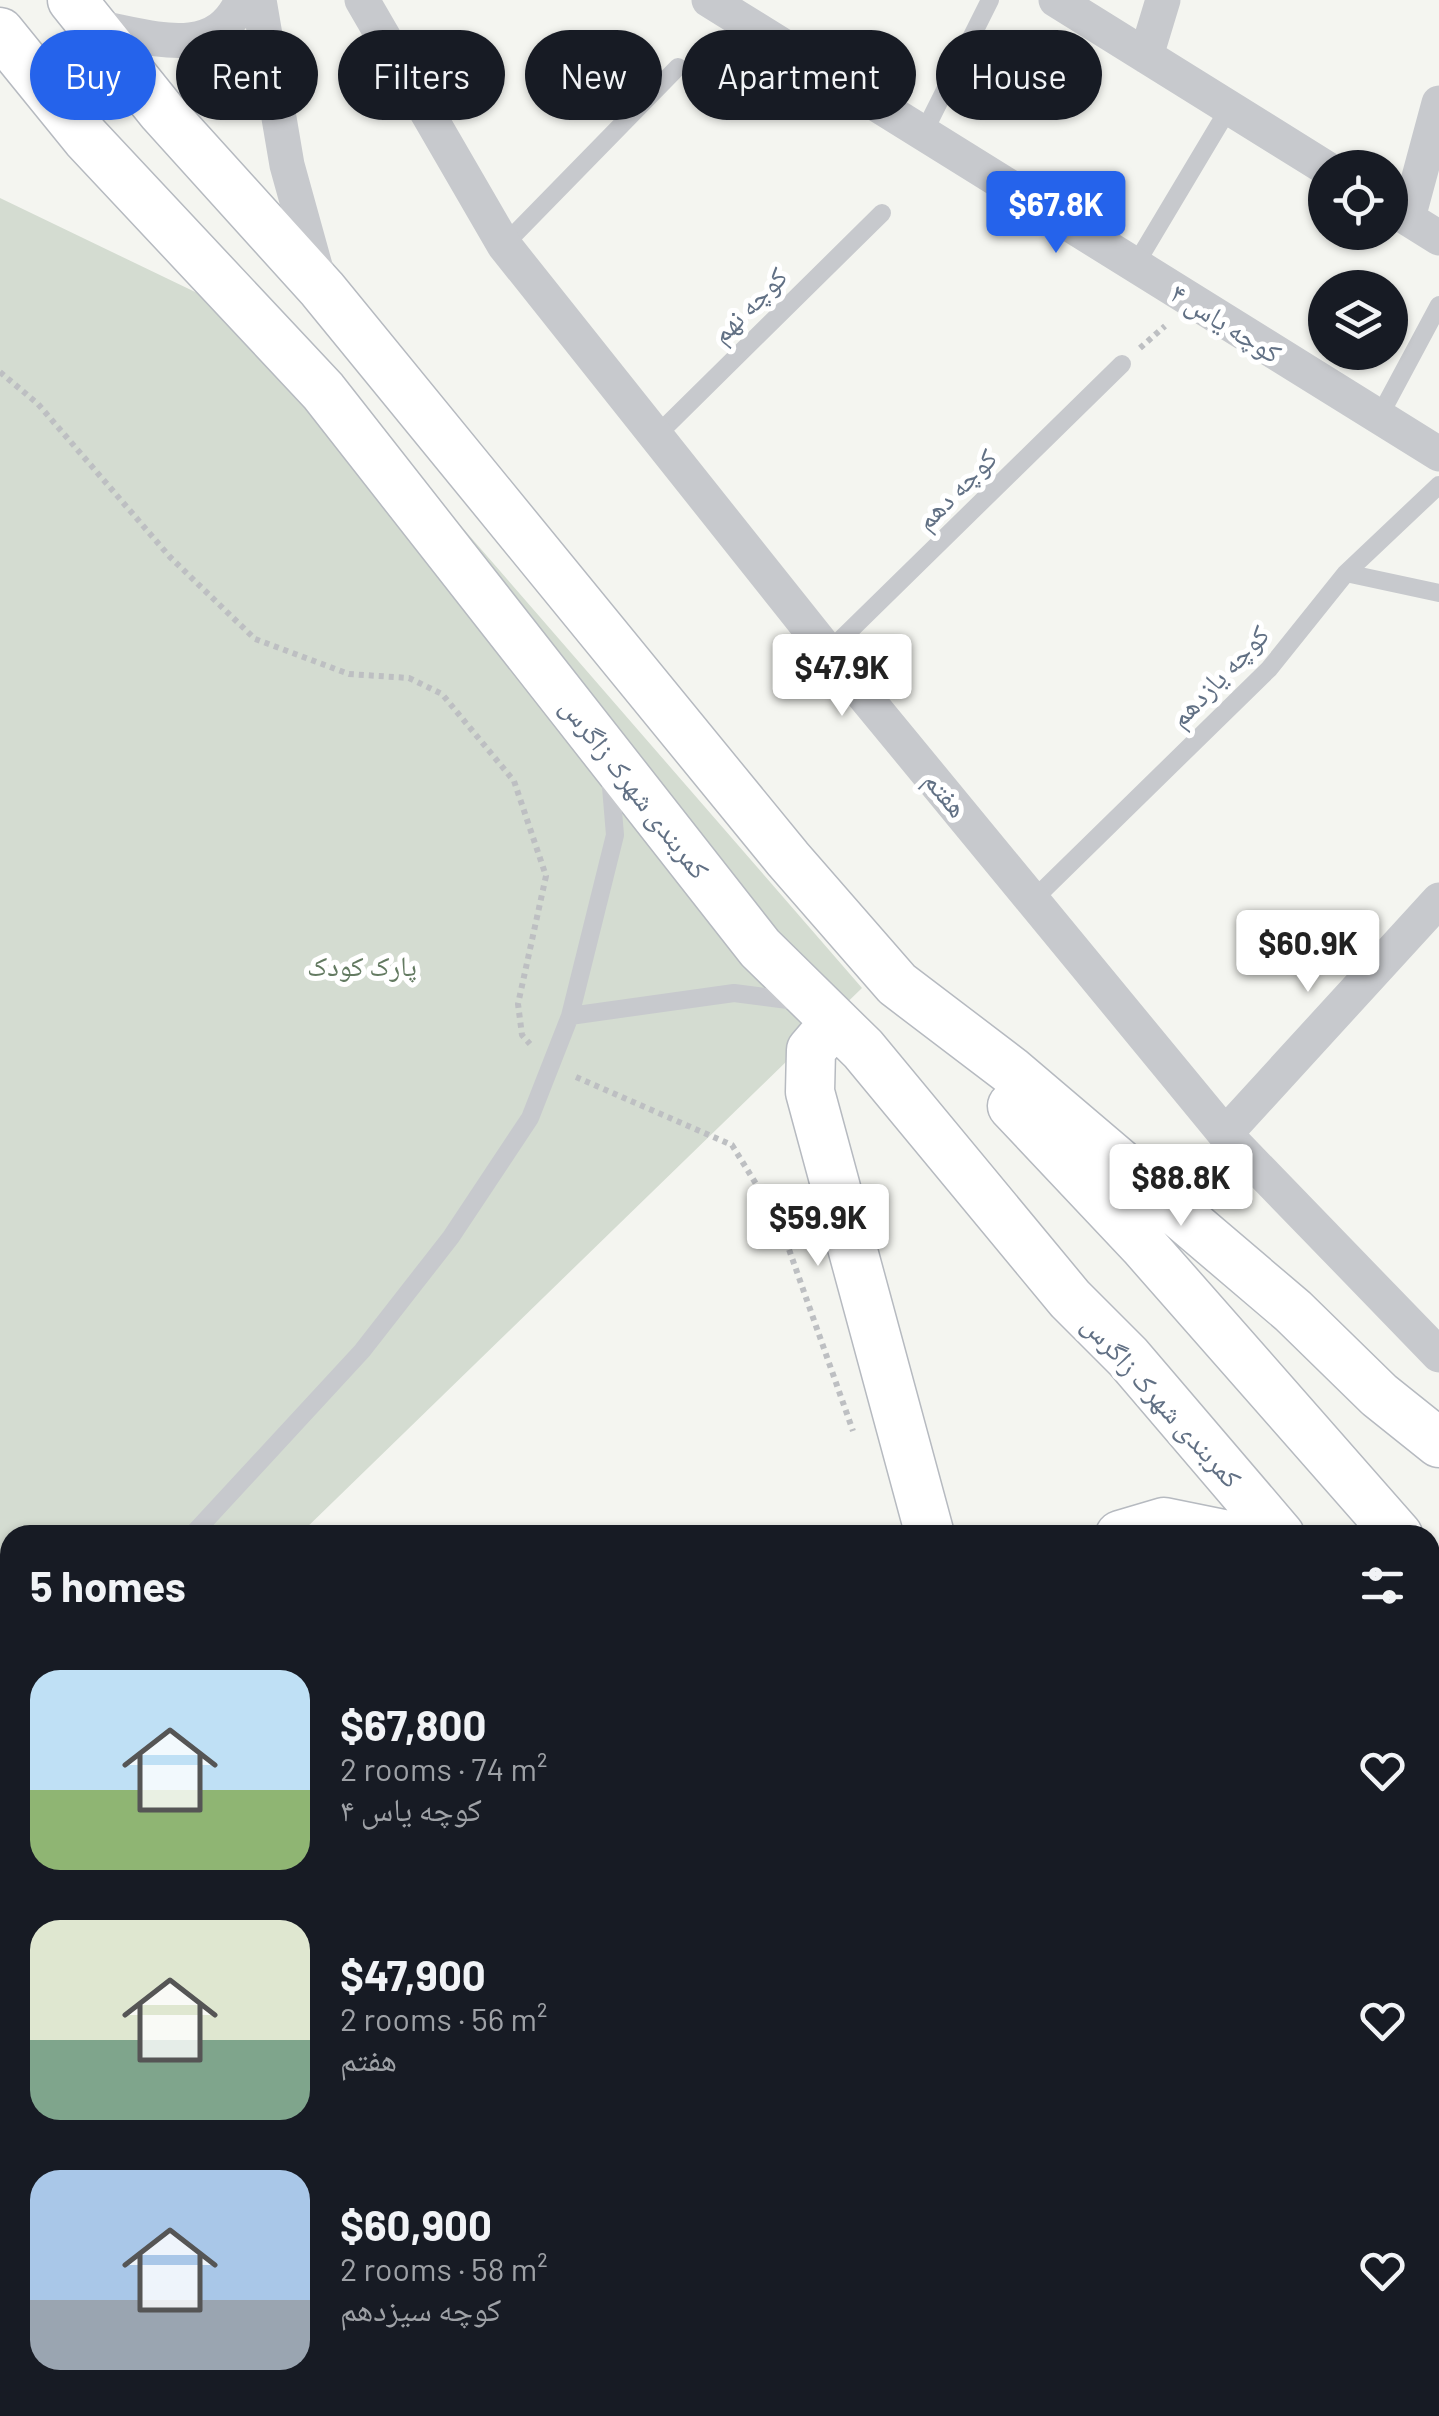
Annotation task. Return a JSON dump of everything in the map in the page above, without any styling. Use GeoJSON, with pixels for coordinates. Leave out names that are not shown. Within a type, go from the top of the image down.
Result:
{"type":"FeatureCollection","features":[{"type":"Feature","properties":{"kind":"main road"},"geometry":{"type":"LineString","coordinates":[[84,14],[162,112],[322,290],[788,859],[897,984],[1143,1245],[1389,1525]]}},
{"type":"Feature","properties":{"kind":"main road","name":"کمربندی شهرک زاگرس"},"geometry":{"type":"LineString","coordinates":[[0,32],[86,138],[323,391],[760,948],[862,1048],[1070,1299],[1128,1357],[1271,1525]]}},
{"type":"Feature","properties":{"kind":"main road"},"geometry":{"type":"LineString","coordinates":[[897,984],[1024,1082],[1439,1442]]}},
{"type":"Feature","properties":{"kind":"main road"},"geometry":{"type":"LineString","coordinates":[[826,1013],[812,1050],[810,1092],[927,1525]]}},
{"type":"Feature","properties":{"kind":"main road"},"geometry":{"type":"LineString","coordinates":[[1154,1525],[1179,1525]]}},
{"type":"Feature","properties":{"kind":"street"},"geometry":{"type":"LineString","coordinates":[[84,14],[184,42],[217,33],[232,21],[242,0]]}},
{"type":"Feature","properties":{"kind":"street"},"geometry":{"type":"LineString","coordinates":[[259,0],[288,166],[322,290]]}},
{"type":"Feature","properties":{"kind":"street","name":"هفتم"},"geometry":{"type":"LineString","coordinates":[[362,0],[504,245],[828,652],[1225,1134],[1439,1355]]}},
{"type":"Feature","properties":{"kind":"street","name":"کوچه یاس ۴"},"geometry":{"type":"LineString","coordinates":[[709,0],[1439,454]]}},
{"type":"Feature","properties":{"kind":"street"},"geometry":{"type":"LineString","coordinates":[[1056,0],[1308,157]]}},
{"type":"Feature","properties":{"kind":"street"},"geometry":{"type":"LineString","coordinates":[[1146,56],[1163,0]]}},
{"type":"Feature","properties":{"kind":"street"},"geometry":{"type":"LineString","coordinates":[[1408,188],[1439,103]]}},
{"type":"Feature","properties":{"kind":"street"},"geometry":{"type":"LineString","coordinates":[[1408,219],[1439,238]]}},
{"type":"Feature","properties":{"kind":"street"},"geometry":{"type":"LineString","coordinates":[[1225,1134],[1439,900]]}},
{"type":"Feature","properties":{"kind":"lane"},"geometry":{"type":"LineString","coordinates":[[923,134],[990,0]]}},
{"type":"Feature","properties":{"kind":"lane"},"geometry":{"type":"LineString","coordinates":[[504,245],[678,67]]}},
{"type":"Feature","properties":{"kind":"lane"},"geometry":{"type":"LineString","coordinates":[[1134,266],[1229,108]]}},
{"type":"Feature","properties":{"kind":"lane","name":"کوچه نهم"},"geometry":{"type":"LineString","coordinates":[[656,436],[882,213]]}},
{"type":"Feature","properties":{"kind":"lane"},"geometry":{"type":"LineString","coordinates":[[1379,417],[1439,305]]}},
{"type":"Feature","properties":{"kind":"lane","name":"کوچه دهم"},"geometry":{"type":"LineString","coordinates":[[828,652],[1122,364]]}},
{"type":"Feature","properties":{"kind":"lane","name":"کوچه یازدهم"},"geometry":{"type":"LineString","coordinates":[[1034,899],[1268,669],[1346,573],[1439,485]]}},
{"type":"Feature","properties":{"kind":"lane"},"geometry":{"type":"LineString","coordinates":[[1346,573],[1439,593]]}},
{"type":"Feature","properties":{"kind":"lane"},"geometry":{"type":"LineString","coordinates":[[201,1525],[362,1350],[510,1154],[553,1067],[570,1016],[615,835],[608,759]]}},
{"type":"Feature","properties":{"kind":"lane"},"geometry":{"type":"LineString","coordinates":[[570,1016],[734,993],[826,1013]]}},
{"type":"Feature","properties":{"kind":"path"},"geometry":{"type":"LineString","coordinates":[[1122,364],[1192,302]]}},
{"type":"Feature","properties":{"kind":"path"},"geometry":{"type":"LineString","coordinates":[[0,372],[38,404],[170,557],[255,639],[349,674],[408,678],[442,694],[514,781],[546,876],[518,1004],[522,1035],[553,1067],[732,1145],[778,1220],[858,1446]]}},
{"type":"Feature","properties":{"kind":"green space","name":"پارک کودک"},"geometry":{"type":"Polygon","coordinates":[[[0,198],[303,344],[862,988],[309,1525],[0,1525],[0,198]]]}}]}
